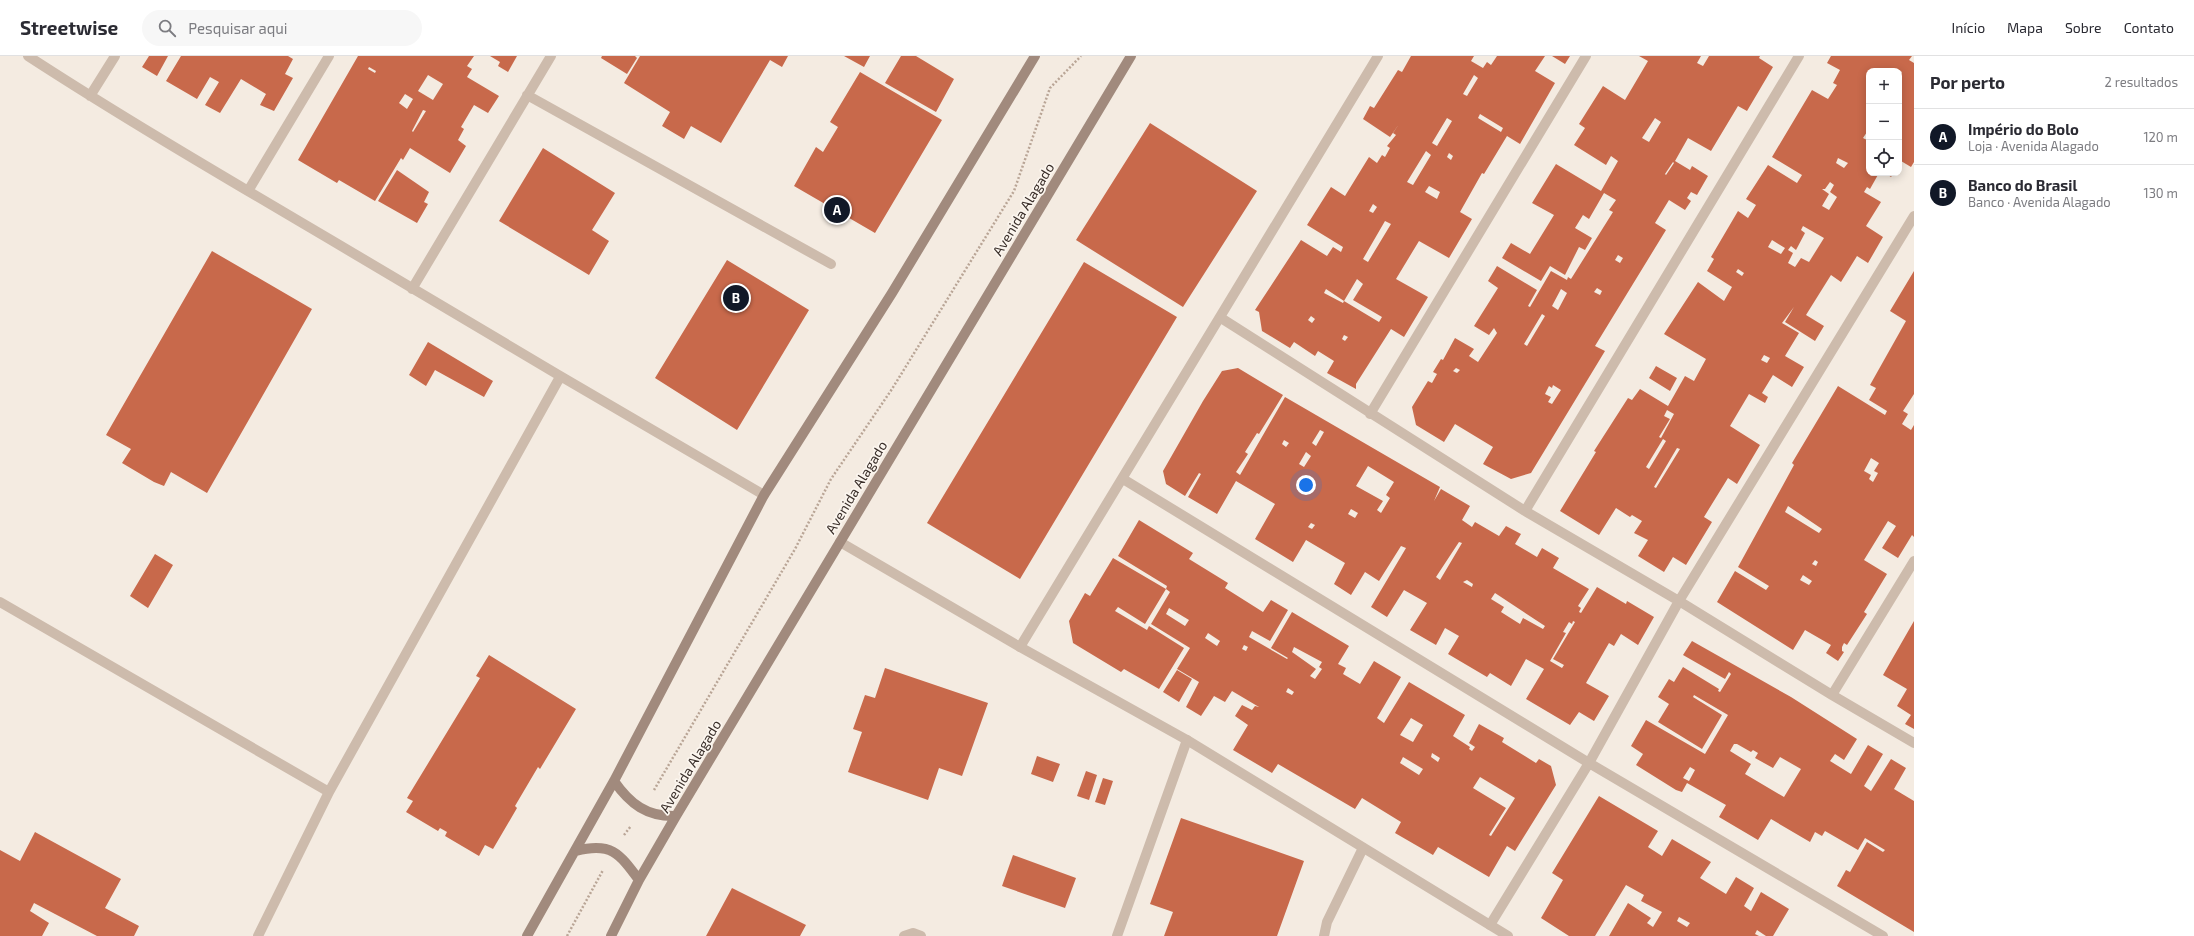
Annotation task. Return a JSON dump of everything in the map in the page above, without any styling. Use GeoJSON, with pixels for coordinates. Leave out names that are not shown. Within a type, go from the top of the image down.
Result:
{"type":"FeatureCollection","features":[{"type":"Feature","properties":{"kind":"main road"},"geometry":{"type":"LineString","coordinates":[[528,936],[614,781],[764,495],[892,293],[1035,56]]}},
{"type":"Feature","properties":{"kind":"main road","name":"Avenida Alagado"},"geometry":{"type":"LineString","coordinates":[[611,936],[639,880],[676,816],[1131,56]]}},
{"type":"Feature","properties":{"kind":"main road"},"geometry":{"type":"LineString","coordinates":[[614,781],[624,796],[642,810],[654,815],[676,816]]}},
{"type":"Feature","properties":{"kind":"main road"},"geometry":{"type":"LineString","coordinates":[[576,851],[594,846],[613,851],[639,880]]}},
{"type":"Feature","properties":{"kind":"street"},"geometry":{"type":"LineString","coordinates":[[28,56],[90,96],[412,289],[764,495]]}},
{"type":"Feature","properties":{"kind":"street"},"geometry":{"type":"LineString","coordinates":[[90,96],[115,56]]}},
{"type":"Feature","properties":{"kind":"street"},"geometry":{"type":"LineString","coordinates":[[248,191],[329,56]]}},
{"type":"Feature","properties":{"kind":"street"},"geometry":{"type":"LineString","coordinates":[[412,289],[551,56]]}},
{"type":"Feature","properties":{"kind":"street"},"geometry":{"type":"LineString","coordinates":[[1020,647],[1221,318],[1378,56]]}},
{"type":"Feature","properties":{"kind":"street"},"geometry":{"type":"LineString","coordinates":[[1370,414],[1586,56]]}},
{"type":"Feature","properties":{"kind":"street"},"geometry":{"type":"LineString","coordinates":[[1525,511],[1799,56]]}},
{"type":"Feature","properties":{"kind":"street"},"geometry":{"type":"LineString","coordinates":[[527,96],[831,264]]}},
{"type":"Feature","properties":{"kind":"street"},"geometry":{"type":"LineString","coordinates":[[1490,925],[1589,763],[1679,601],[1914,216]]}},
{"type":"Feature","properties":{"kind":"street"},"geometry":{"type":"LineString","coordinates":[[1221,318],[1525,511],[1679,601],[1832,695],[1914,743]]}},
{"type":"Feature","properties":{"kind":"street"},"geometry":{"type":"LineString","coordinates":[[258,936],[329,792],[560,377]]}},
{"type":"Feature","properties":{"kind":"street"},"geometry":{"type":"LineString","coordinates":[[1122,479],[1589,763],[1883,936]]}},
{"type":"Feature","properties":{"kind":"street"},"geometry":{"type":"LineString","coordinates":[[840,542],[1020,647],[1187,740],[1508,936]]}},
{"type":"Feature","properties":{"kind":"street"},"geometry":{"type":"LineString","coordinates":[[1832,695],[1914,560]]}},
{"type":"Feature","properties":{"kind":"street"},"geometry":{"type":"LineString","coordinates":[[0,602],[329,792]]}},
{"type":"Feature","properties":{"kind":"street"},"geometry":{"type":"LineString","coordinates":[[1117,936],[1187,740]]}},
{"type":"Feature","properties":{"kind":"street"},"geometry":{"type":"LineString","coordinates":[[1324,936],[1327,922],[1363,848]]}},
{"type":"Feature","properties":{"kind":"street"},"geometry":{"type":"LineString","coordinates":[[904,936],[913,933],[921,936]]}},
{"type":"Feature","properties":{"kind":"path"},"geometry":{"type":"LineString","coordinates":[[567,936],[613,851],[642,810],[795,549],[831,479],[892,390],[1014,192],[1050,88],[1081,56]]}},
{"type":"Feature","properties":{"kind":"building"},"geometry":{"type":"Polygon","coordinates":[[[149,56],[168,56],[157,76],[142,67],[149,56]]]}},
{"type":"Feature","properties":{"kind":"building"},"geometry":{"type":"Polygon","coordinates":[[[181,56],[288,56],[293,59],[285,74],[293,78],[274,111],[260,105],[266,94],[241,79],[220,113],[205,105],[219,82],[210,77],[197,99],[166,81],[181,56]]]}},
{"type":"Feature","properties":{"kind":"building"},"geometry":{"type":"Polygon","coordinates":[[[358,56],[474,56],[467,66],[472,69],[467,77],[499,96],[488,113],[474,105],[461,127],[464,129],[458,140],[466,146],[450,173],[410,148],[403,160],[401,158],[375,201],[339,180],[337,183],[298,160],[358,56]],[[369,67],[368,69],[375,73],[376,71],[369,67]],[[428,75],[418,91],[433,100],[443,84],[428,75]],[[405,94],[399,103],[407,109],[413,99],[405,94]],[[423,110],[412,131],[413,132],[426,111],[423,110]]]}},
{"type":"Feature","properties":{"kind":"building"},"geometry":{"type":"Polygon","coordinates":[[[490,56],[517,56],[508,72],[498,66],[500,62],[490,56]]]}},
{"type":"Feature","properties":{"kind":"building"},"geometry":{"type":"Polygon","coordinates":[[[602,56],[635,56],[637,58],[627,74],[601,58],[602,56]]]}},
{"type":"Feature","properties":{"kind":"building"},"geometry":{"type":"Polygon","coordinates":[[[640,56],[788,56],[782,67],[770,60],[721,143],[691,126],[684,139],[662,126],[670,112],[624,83],[640,56]]]}},
{"type":"Feature","properties":{"kind":"building"},"geometry":{"type":"Polygon","coordinates":[[[844,56],[870,56],[864,67],[844,56]]]}},
{"type":"Feature","properties":{"kind":"building"},"geometry":{"type":"Polygon","coordinates":[[[901,56],[916,56],[954,79],[936,112],[885,83],[901,56]]]}},
{"type":"Feature","properties":{"kind":"building"},"geometry":{"type":"Polygon","coordinates":[[[1411,56],[1474,56],[1471,61],[1483,68],[1487,62],[1491,65],[1497,56],[1545,56],[1535,71],[1555,83],[1520,144],[1507,136],[1484,174],[1482,173],[1460,212],[1472,219],[1449,258],[1419,241],[1396,279],[1428,297],[1404,337],[1391,329],[1356,384],[1356,389],[1327,373],[1334,361],[1318,351],[1315,356],[1294,342],[1290,348],[1262,331],[1259,312],[1255,310],[1301,240],[1327,256],[1333,247],[1341,252],[1343,247],[1307,225],[1331,187],[1345,196],[1369,157],[1377,163],[1382,155],[1385,157],[1390,148],[1387,146],[1396,135],[1393,133],[1399,124],[1390,137],[1363,119],[1370,106],[1374,108],[1398,70],[1402,72],[1411,56]],[[1474,75],[1463,94],[1467,96],[1478,78],[1474,75]],[[1480,114],[1478,118],[1501,132],[1503,128],[1480,114]],[[1447,118],[1432,143],[1437,146],[1452,121],[1447,118]],[[1426,151],[1407,182],[1413,185],[1431,155],[1426,151]],[[1449,153],[1447,157],[1451,160],[1453,156],[1449,153]],[[1429,186],[1425,192],[1437,199],[1440,192],[1429,186]],[[1373,204],[1369,211],[1373,213],[1377,207],[1373,204]],[[1385,221],[1363,259],[1368,262],[1391,224],[1385,221]],[[1357,279],[1344,301],[1379,322],[1382,317],[1353,300],[1363,284],[1357,279]],[[1326,289],[1324,293],[1343,303],[1344,301],[1326,289]],[[1311,316],[1308,320],[1312,323],[1315,319],[1311,316]],[[1344,335],[1342,339],[1345,341],[1348,337],[1344,335]]]}},
{"type":"Feature","properties":{"kind":"building"},"geometry":{"type":"Polygon","coordinates":[[[1552,56],[1570,56],[1565,64],[1552,56]]]}},
{"type":"Feature","properties":{"kind":"building"},"geometry":{"type":"Polygon","coordinates":[[[1639,56],[1701,56],[1697,63],[1703,66],[1709,56],[1760,56],[1759,58],[1773,67],[1747,111],[1738,106],[1711,151],[1688,138],[1675,161],[1690,170],[1692,166],[1708,176],[1697,195],[1691,192],[1687,198],[1691,201],[1685,210],[1669,200],[1655,223],[1666,230],[1595,346],[1605,351],[1531,473],[1511,479],[1483,464],[1493,447],[1455,424],[1444,442],[1416,425],[1412,407],[1428,381],[1432,383],[1437,374],[1433,372],[1441,359],[1443,360],[1455,338],[1474,349],[1469,356],[1478,362],[1497,333],[1494,328],[1489,335],[1474,326],[1498,288],[1488,281],[1497,266],[1537,290],[1528,306],[1530,307],[1551,271],[1567,280],[1568,277],[1571,279],[1613,212],[1609,210],[1616,200],[1604,193],[1589,219],[1583,215],[1575,228],[1592,238],[1585,250],[1579,247],[1565,275],[1550,266],[1541,281],[1502,258],[1511,243],[1530,254],[1554,215],[1532,203],[1556,164],[1601,191],[1618,161],[1611,156],[1606,165],[1574,145],[1585,128],[1579,124],[1603,86],[1625,100],[1648,61],[1639,56]],[[1655,118],[1642,138],[1649,142],[1661,122],[1655,118]],[[1673,162],[1665,174],[1666,175],[1674,163],[1673,162]],[[1618,255],[1615,260],[1620,263],[1623,258],[1618,255]],[[1597,288],[1594,292],[1600,295],[1602,291],[1597,288]],[[1561,289],[1552,306],[1558,310],[1567,293],[1561,289]],[[1542,314],[1524,344],[1527,346],[1545,316],[1542,314]],[[1456,368],[1453,371],[1457,373],[1460,370],[1456,368]],[[1553,385],[1552,388],[1549,386],[1545,394],[1551,397],[1548,402],[1552,404],[1561,390],[1553,385]]]}},
{"type":"Feature","properties":{"kind":"building"},"geometry":{"type":"Polygon","coordinates":[[[1831,56],[1912,56],[1909,60],[1914,63],[1914,162],[1911,167],[1902,162],[1902,68],[1866,68],[1866,134],[1863,138],[1866,140],[1866,176],[1877,176],[1870,189],[1867,187],[1864,192],[1881,202],[1866,226],[1883,237],[1868,263],[1857,256],[1841,282],[1831,275],[1806,315],[1824,326],[1815,341],[1785,322],[1794,307],[1782,323],[1799,333],[1785,356],[1804,367],[1792,387],[1773,375],[1762,393],[1768,397],[1765,403],[1749,394],[1730,426],[1760,445],[1737,484],[1728,478],[1704,517],[1712,522],[1686,565],[1673,557],[1664,572],[1638,556],[1648,540],[1634,533],[1642,521],[1632,515],[1630,517],[1616,508],[1599,535],[1560,511],[1596,452],[1594,451],[1628,398],[1632,400],[1640,389],[1668,406],[1685,376],[1694,381],[1706,359],[1664,334],[1698,282],[1724,301],[1732,287],[1707,271],[1714,259],[1711,257],[1738,211],[1748,218],[1756,205],[1746,199],[1768,165],[1797,183],[1802,175],[1772,157],[1812,90],[1828,99],[1837,85],[1833,83],[1840,70],[1827,63],[1831,56]],[[1838,158],[1836,163],[1844,168],[1848,163],[1838,158]],[[1830,182],[1825,189],[1822,189],[1829,194],[1822,206],[1829,210],[1837,197],[1830,192],[1834,185],[1830,182]],[[1803,226],[1801,230],[1805,233],[1796,250],[1791,246],[1788,250],[1793,253],[1788,263],[1795,267],[1801,258],[1809,262],[1824,238],[1803,226]],[[1772,240],[1768,247],[1781,254],[1785,248],[1772,240]],[[1738,269],[1736,272],[1742,276],[1744,273],[1738,269]],[[1764,355],[1761,360],[1767,363],[1770,358],[1764,355]],[[1667,410],[1664,416],[1670,419],[1659,437],[1661,438],[1674,414],[1667,410]],[[1663,439],[1646,467],[1649,469],[1666,441],[1663,439]],[[1677,448],[1654,487],[1656,488],[1680,449],[1677,448]]]}},
{"type":"Feature","properties":{"kind":"building"},"geometry":{"type":"Polygon","coordinates":[[[860,72],[942,120],[875,233],[794,186],[816,147],[823,152],[838,127],[830,122],[860,72]]]}},
{"type":"Feature","properties":{"kind":"building"},"geometry":{"type":"Polygon","coordinates":[[[1150,123],[1257,191],[1183,307],[1076,240],[1150,123]]]}},
{"type":"Feature","properties":{"kind":"building"},"geometry":{"type":"Polygon","coordinates":[[[543,148],[615,193],[592,230],[609,241],[589,275],[499,221],[543,148]]]}},
{"type":"Feature","properties":{"kind":"building"},"geometry":{"type":"Polygon","coordinates":[[[397,170],[429,192],[424,202],[428,204],[417,223],[378,201],[397,170]]]}},
{"type":"Feature","properties":{"kind":"building"},"geometry":{"type":"Polygon","coordinates":[[[212,251],[312,309],[207,493],[171,472],[164,486],[154,482],[122,463],[131,449],[106,435],[212,251]]]}},
{"type":"Feature","properties":{"kind":"building"},"geometry":{"type":"Polygon","coordinates":[[[727,260],[809,310],[737,430],[655,378],[727,260]]]}},
{"type":"Feature","properties":{"kind":"building"},"geometry":{"type":"Polygon","coordinates":[[[1084,262],[1177,317],[1020,579],[927,523],[1084,262]]]}},
{"type":"Feature","properties":{"kind":"building"},"geometry":{"type":"Polygon","coordinates":[[[1914,271],[1914,394],[1903,411],[1908,414],[1902,424],[1911,430],[1914,425],[1914,537],[1912,535],[1898,558],[1882,548],[1896,526],[1888,521],[1864,560],[1887,574],[1864,612],[1867,614],[1847,645],[1844,643],[1842,651],[1844,652],[1838,661],[1826,653],[1831,645],[1805,630],[1793,650],[1717,602],[1735,571],[1766,590],[1769,586],[1738,567],[1794,465],[1792,463],[1838,386],[1885,415],[1887,411],[1869,400],[1876,388],[1870,385],[1906,321],[1890,311],[1914,271]],[[1871,458],[1864,471],[1871,475],[1869,479],[1873,482],[1878,473],[1874,471],[1879,463],[1871,458]],[[1788,506],[1785,512],[1819,533],[1822,529],[1788,506]],[[1815,560],[1812,564],[1816,566],[1818,562],[1815,560]],[[1803,575],[1800,580],[1809,585],[1812,581],[1803,575]]]}},
{"type":"Feature","properties":{"kind":"building"},"geometry":{"type":"Polygon","coordinates":[[[428,342],[493,381],[484,397],[435,370],[426,386],[409,375],[428,342]]]}},
{"type":"Feature","properties":{"kind":"building"},"geometry":{"type":"Polygon","coordinates":[[[1656,366],[1677,378],[1670,391],[1649,378],[1656,366]]]}},
{"type":"Feature","properties":{"kind":"building"},"geometry":{"type":"Polygon","coordinates":[[[1238,368],[1283,395],[1259,434],[1257,433],[1245,452],[1248,454],[1236,472],[1240,475],[1285,397],[1440,487],[1434,501],[1441,489],[1470,506],[1462,520],[1472,527],[1475,522],[1499,536],[1506,526],[1521,534],[1515,544],[1537,557],[1542,548],[1559,558],[1553,568],[1589,589],[1578,606],[1581,608],[1579,612],[1581,613],[1597,587],[1626,604],[1627,601],[1654,617],[1638,645],[1621,634],[1614,646],[1609,643],[1586,683],[1609,696],[1594,721],[1579,712],[1570,725],[1526,699],[1544,669],[1526,659],[1511,686],[1490,673],[1487,677],[1448,654],[1459,636],[1445,628],[1436,645],[1410,630],[1427,603],[1404,590],[1387,617],[1371,607],[1406,548],[1401,546],[1379,581],[1365,572],[1351,595],[1334,584],[1345,563],[1306,540],[1293,562],[1255,539],[1275,504],[1236,481],[1217,514],[1188,497],[1201,474],[1199,473],[1185,496],[1166,484],[1163,471],[1222,371],[1238,368]],[[1320,430],[1312,443],[1316,446],[1324,432],[1320,430]],[[1284,440],[1282,444],[1286,447],[1289,443],[1284,440]],[[1306,452],[1299,464],[1304,467],[1311,456],[1306,452]],[[1368,466],[1356,486],[1383,501],[1377,510],[1381,513],[1390,498],[1386,495],[1394,482],[1368,466]],[[1351,509],[1348,514],[1355,518],[1358,513],[1351,509]],[[1311,523],[1308,527],[1312,529],[1315,525],[1311,523]],[[1459,542],[1436,577],[1440,580],[1462,543],[1459,542]],[[1467,580],[1463,582],[1472,587],[1473,584],[1467,580]],[[1495,593],[1491,599],[1504,607],[1501,612],[1520,624],[1523,618],[1543,629],[1545,626],[1495,593]],[[1573,621],[1572,624],[1569,622],[1563,632],[1566,633],[1550,661],[1562,668],[1564,665],[1553,659],[1575,622],[1573,621]]]}},
{"type":"Feature","properties":{"kind":"building"},"geometry":{"type":"Polygon","coordinates":[[[1139,520],[1193,553],[1189,559],[1228,583],[1225,588],[1263,612],[1271,600],[1288,610],[1270,641],[1252,631],[1249,637],[1287,659],[1288,658],[1271,648],[1292,612],[1349,646],[1338,664],[1346,668],[1343,674],[1360,684],[1374,661],[1401,677],[1377,718],[1384,723],[1409,682],[1465,715],[1453,736],[1470,747],[1469,749],[1472,751],[1475,747],[1469,743],[1479,724],[1504,738],[1502,742],[1536,763],[1539,759],[1551,766],[1556,785],[1515,851],[1507,846],[1489,877],[1438,847],[1433,855],[1395,833],[1401,822],[1362,798],[1355,809],[1278,764],[1272,773],[1233,750],[1248,725],[1235,716],[1242,705],[1252,710],[1255,706],[1259,707],[1232,691],[1225,702],[1214,696],[1201,716],[1186,707],[1199,682],[1177,669],[1190,648],[1151,624],[1170,592],[1166,589],[1167,586],[1118,556],[1139,520]],[[1169,608],[1166,614],[1185,626],[1189,620],[1169,608]],[[1208,633],[1205,638],[1217,646],[1220,641],[1208,633]],[[1244,645],[1242,649],[1246,651],[1248,647],[1244,645]],[[1294,647],[1292,652],[1316,669],[1310,676],[1315,679],[1322,669],[1319,667],[1322,662],[1294,647]],[[1288,688],[1286,692],[1292,695],[1294,692],[1288,688]],[[1411,718],[1400,735],[1413,742],[1423,725],[1411,718]],[[1432,753],[1431,757],[1438,762],[1440,758],[1432,753]],[[1403,757],[1400,763],[1419,775],[1423,769],[1403,757]],[[1480,777],[1473,788],[1506,808],[1489,835],[1491,836],[1515,798],[1480,777]]]}},
{"type":"Feature","properties":{"kind":"building"},"geometry":{"type":"Polygon","coordinates":[[[155,554],[173,565],[148,608],[130,596],[155,554]]]}},
{"type":"Feature","properties":{"kind":"building"},"geometry":{"type":"Polygon","coordinates":[[[1113,558],[1166,589],[1145,624],[1118,607],[1115,611],[1147,630],[1149,626],[1184,648],[1159,689],[1124,669],[1121,672],[1073,643],[1069,621],[1085,593],[1090,596],[1113,558]]]}},
{"type":"Feature","properties":{"kind":"building"},"geometry":{"type":"Polygon","coordinates":[[[1914,621],[1914,729],[1905,724],[1911,715],[1897,706],[1907,689],[1883,675],[1914,621]]]}},
{"type":"Feature","properties":{"kind":"building"},"geometry":{"type":"Polygon","coordinates":[[[1692,641],[1791,697],[1857,739],[1844,760],[1835,754],[1830,761],[1851,774],[1868,745],[1883,754],[1864,786],[1871,791],[1891,759],[1906,768],[1894,789],[1914,801],[1914,932],[1837,886],[1846,870],[1850,872],[1867,842],[1883,852],[1885,850],[1865,838],[1858,850],[1825,831],[1822,836],[1815,832],[1810,842],[1771,819],[1758,840],[1719,817],[1726,805],[1687,783],[1682,792],[1676,790],[1636,765],[1643,754],[1631,746],[1646,720],[1705,754],[1728,715],[1694,695],[1693,697],[1722,715],[1702,749],[1658,722],[1669,704],[1658,697],[1669,679],[1674,682],[1683,667],[1719,689],[1718,691],[1720,692],[1731,674],[1729,672],[1725,679],[1683,655],[1692,641]],[[1734,744],[1730,751],[1751,764],[1745,774],[1784,797],[1801,769],[1780,757],[1773,768],[1755,758],[1758,753],[1753,750],[1751,752],[1737,744],[1734,744]],[[1690,767],[1683,778],[1689,781],[1695,770],[1690,767]]]}},
{"type":"Feature","properties":{"kind":"building"},"geometry":{"type":"Polygon","coordinates":[[[489,655],[576,709],[540,769],[538,767],[515,806],[517,808],[493,849],[485,845],[479,856],[445,836],[447,832],[440,828],[438,831],[406,812],[413,801],[407,798],[480,678],[476,676],[489,655]]]}},
{"type":"Feature","properties":{"kind":"building"},"geometry":{"type":"Polygon","coordinates":[[[885,668],[988,703],[962,776],[939,768],[928,800],[848,772],[862,732],[853,729],[865,695],[875,698],[885,668]]]}},
{"type":"Feature","properties":{"kind":"building"},"geometry":{"type":"Polygon","coordinates":[[[1177,670],[1192,679],[1179,702],[1163,692],[1177,670]]]}},
{"type":"Feature","properties":{"kind":"building"},"geometry":{"type":"Polygon","coordinates":[[[1037,756],[1060,764],[1053,782],[1031,774],[1037,756]]]}},
{"type":"Feature","properties":{"kind":"building"},"geometry":{"type":"Polygon","coordinates":[[[1086,771],[1097,775],[1089,800],[1077,796],[1086,771]]]}},
{"type":"Feature","properties":{"kind":"building"},"geometry":{"type":"Polygon","coordinates":[[[1103,778],[1113,781],[1105,805],[1095,802],[1103,778]]]}},
{"type":"Feature","properties":{"kind":"building"},"geometry":{"type":"Polygon","coordinates":[[[1599,796],[1658,831],[1648,847],[1662,856],[1672,839],[1711,862],[1700,878],[1726,894],[1736,877],[1754,888],[1744,906],[1751,911],[1761,892],[1789,909],[1773,936],[1766,936],[1757,930],[1755,934],[1759,936],[1609,936],[1628,903],[1651,918],[1647,923],[1653,927],[1662,912],[1641,901],[1644,895],[1626,885],[1595,936],[1569,936],[1541,918],[1563,880],[1552,873],[1599,796]],[[1679,917],[1677,921],[1687,927],[1690,923],[1679,917]]]}},
{"type":"Feature","properties":{"kind":"building"},"geometry":{"type":"Polygon","coordinates":[[[1181,818],[1304,861],[1277,936],[1164,936],[1173,912],[1150,904],[1181,818]]]}},
{"type":"Feature","properties":{"kind":"building"},"geometry":{"type":"Polygon","coordinates":[[[35,832],[121,879],[105,908],[139,926],[134,936],[97,936],[34,903],[30,911],[49,923],[42,936],[0,936],[0,850],[20,861],[35,832]]]}},
{"type":"Feature","properties":{"kind":"building"},"geometry":{"type":"Polygon","coordinates":[[[1013,855],[1076,878],[1065,908],[1002,886],[1013,855]]]}},
{"type":"Feature","properties":{"kind":"building"},"geometry":{"type":"Polygon","coordinates":[[[732,888],[806,925],[800,936],[706,936],[732,888]]]}},
{"type":"Feature","properties":{"kind":"place","name":"Império do Bolo"},"geometry":{"type":"Point","coordinates":[837,210]}},
{"type":"Feature","properties":{"kind":"place","name":"Banco do Brasil"},"geometry":{"type":"Point","coordinates":[736,298]}}]}
